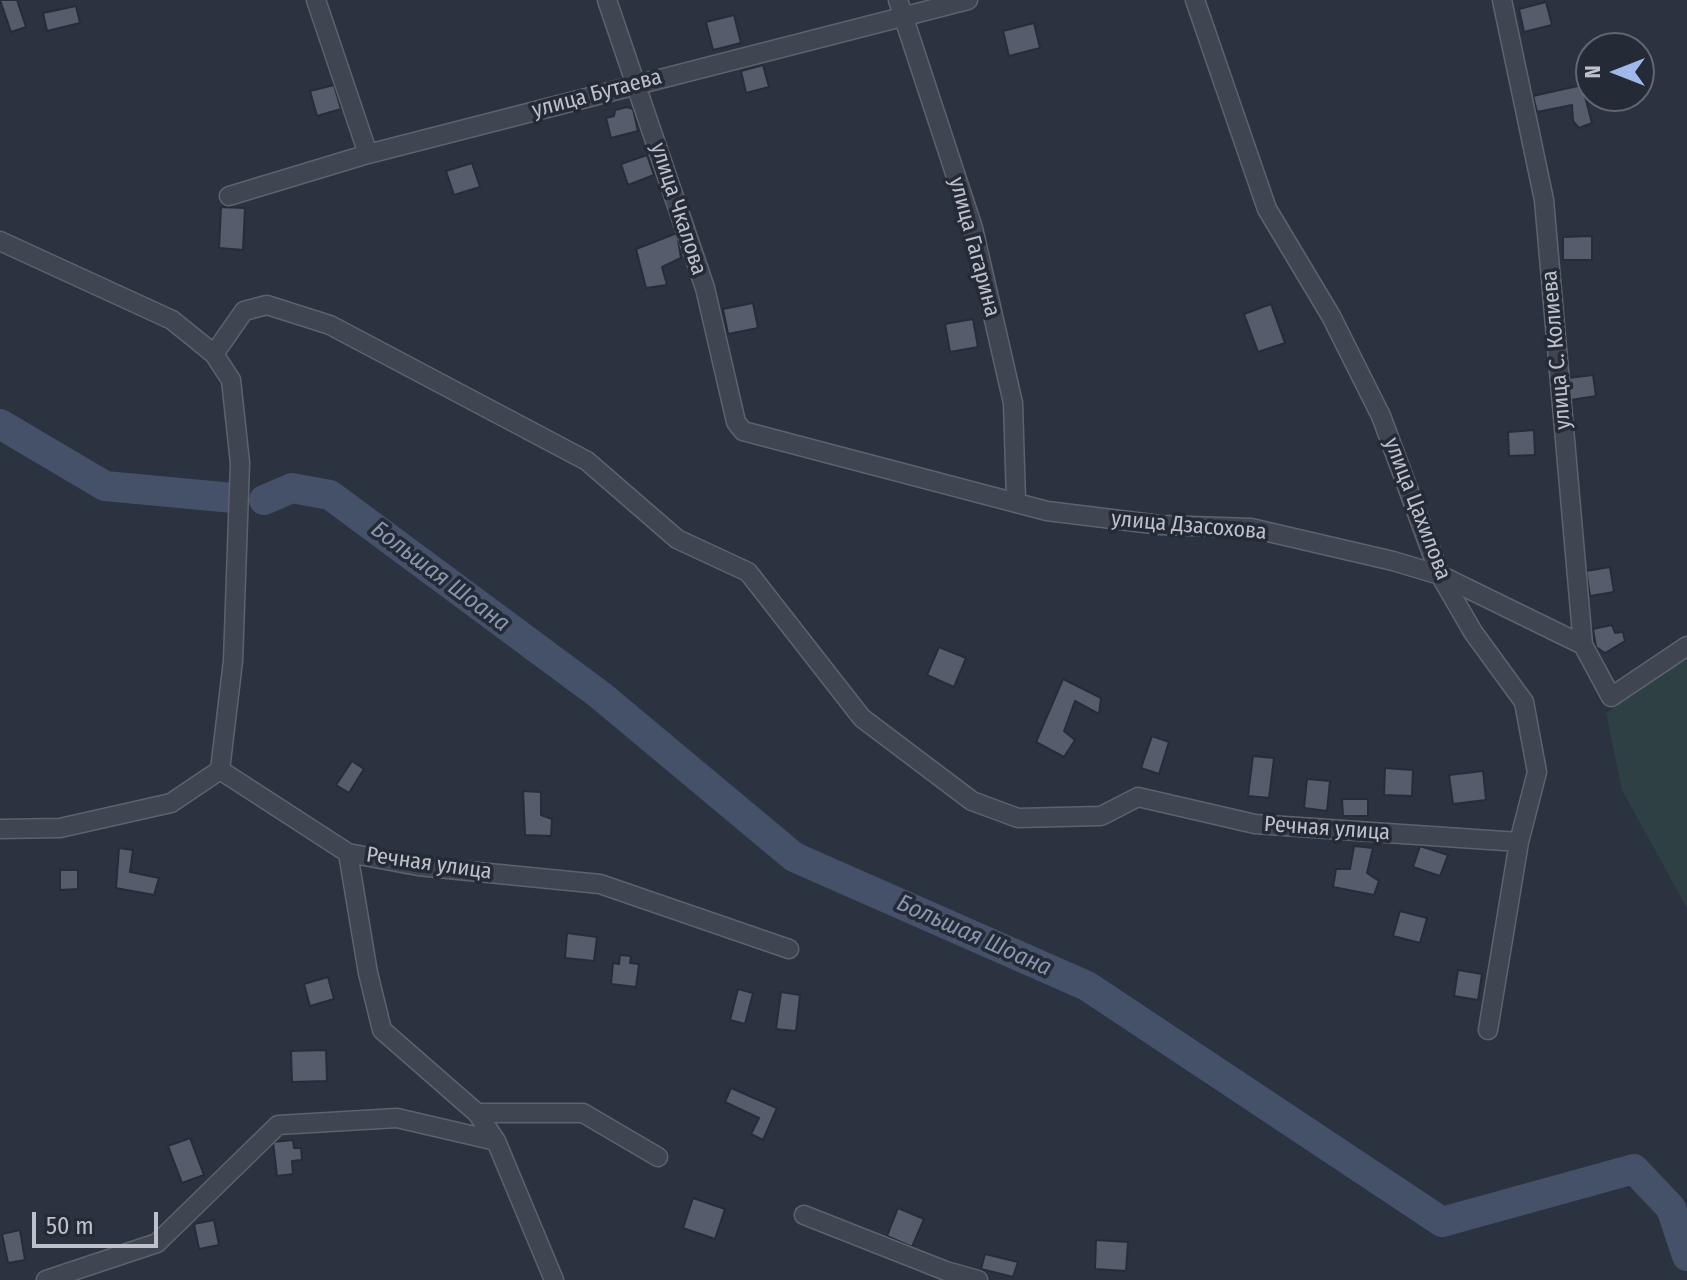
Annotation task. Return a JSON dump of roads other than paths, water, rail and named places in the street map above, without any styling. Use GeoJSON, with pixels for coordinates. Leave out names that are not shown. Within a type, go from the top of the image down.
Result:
{"type":"FeatureCollection","features":[{"type":"Feature","properties":{"kind":"street"},"geometry":{"type":"LineString","coordinates":[[316,0],[368,154]]}},
{"type":"Feature","properties":{"kind":"street","name":"улица Чкалова"},"geometry":{"type":"LineString","coordinates":[[607,0],[705,288],[736,422]]}},
{"type":"Feature","properties":{"kind":"street","name":"улица Бутаева"},"geometry":{"type":"LineString","coordinates":[[229,196],[368,154],[637,84],[900,8],[968,0]]}},
{"type":"Feature","properties":{"kind":"street","name":"улица Цахилова"},"geometry":{"type":"LineString","coordinates":[[1195,0],[1267,209],[1331,316],[1381,416],[1440,575],[1473,632],[1524,702],[1537,772],[1519,842],[1488,1030]]}},
{"type":"Feature","properties":{"kind":"street","name":"улица С. Колиева"},"geometry":{"type":"LineString","coordinates":[[1502,0],[1544,200],[1583,645],[1611,697],[1687,646]]}},
{"type":"Feature","properties":{"kind":"street","name":"улица Гагарина"},"geometry":{"type":"LineString","coordinates":[[900,8],[973,228],[1013,403],[1016,501]]}},
{"type":"Feature","properties":{"kind":"street"},"geometry":{"type":"LineString","coordinates":[[0,241],[172,320],[214,354],[231,380],[240,463],[233,661],[220,770],[171,803],[60,828],[0,829]]}},
{"type":"Feature","properties":{"kind":"street","name":"Речная улица"},"geometry":{"type":"LineString","coordinates":[[214,354],[244,311],[267,305],[330,325],[587,461],[677,539],[748,572],[862,718],[972,801],[1018,818],[1101,816],[1138,797],[1255,824],[1519,842]]}},
{"type":"Feature","properties":{"kind":"street","name":"улица Дзасохова"},"geometry":{"type":"LineString","coordinates":[[736,422],[754,437],[1047,511],[1161,525],[1251,528],[1440,575],[1583,645]]}},
{"type":"Feature","properties":{"kind":"street","name":"Речная улица"},"geometry":{"type":"LineString","coordinates":[[220,770],[348,853],[418,866],[600,884],[789,949]]}},
{"type":"Feature","properties":{"kind":"street"},"geometry":{"type":"LineString","coordinates":[[348,853],[382,1030],[477,1113],[496,1141],[554,1280]]}},
{"type":"Feature","properties":{"kind":"street"},"geometry":{"type":"LineString","coordinates":[[477,1113],[583,1113],[658,1157]]}},
{"type":"Feature","properties":{"kind":"street"},"geometry":{"type":"LineString","coordinates":[[46,1280],[157,1243],[278,1125],[397,1118],[496,1141]]}},
{"type":"Feature","properties":{"kind":"street"},"geometry":{"type":"LineString","coordinates":[[804,1215],[946,1271],[978,1280]]}},
{"type":"Feature","properties":{"kind":"waterway"},"geometry":{"type":"LineString","coordinates":[[0,424],[105,486],[233,498]]}},
{"type":"Feature","properties":{"kind":"waterway","name":"Большая Шоана"},"geometry":{"type":"LineString","coordinates":[[264,500],[292,488],[330,495],[600,695],[794,857],[1087,986],[1442,1222],[1634,1169],[1671,1208],[1687,1256]]}}]}
